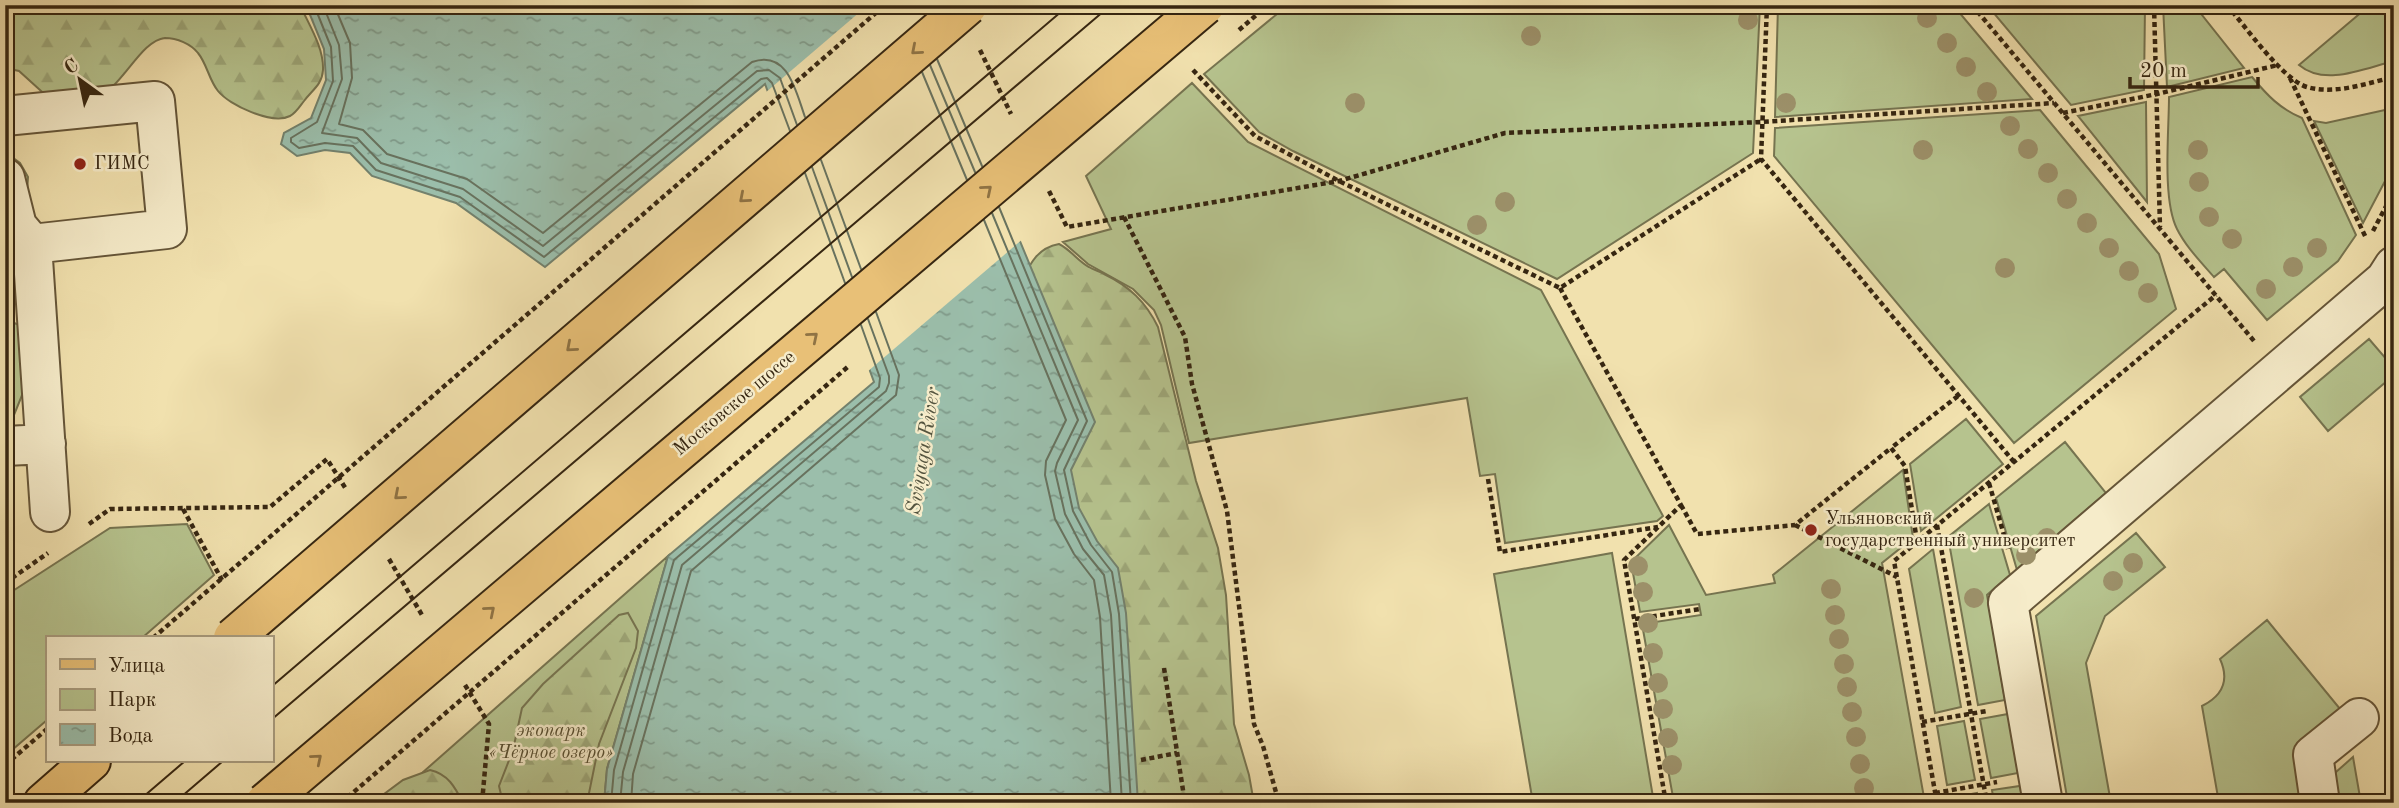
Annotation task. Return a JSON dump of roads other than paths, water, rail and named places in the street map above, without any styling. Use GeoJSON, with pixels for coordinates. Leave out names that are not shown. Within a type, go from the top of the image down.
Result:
{"type":"FeatureCollection","features":[{"type":"Feature","properties":{"kind":"main road"},"geometry":{"type":"LineString","coordinates":[[235,636],[968,5]]}},
{"type":"Feature","properties":{"kind":"main road","name":"Московское шоссе"},"geometry":{"type":"LineString","coordinates":[[265,803],[1205,5]]}},
{"type":"Feature","properties":{"kind":"main road"},"geometry":{"type":"LineString","coordinates":[[43,803],[90,762]]}},
{"type":"Feature","properties":{"kind":"lane"},"geometry":{"type":"LineString","coordinates":[[5,116],[155,101],[167,229],[32,244]]}},
{"type":"Feature","properties":{"kind":"lane"},"geometry":{"type":"LineString","coordinates":[[5,177],[17,226],[32,244],[50,512]]}},
{"type":"Feature","properties":{"kind":"lane"},"geometry":{"type":"LineString","coordinates":[[2040,789],[2008,603],[2279,371],[2391,280]]}},
{"type":"Feature","properties":{"kind":"lane"},"geometry":{"type":"LineString","coordinates":[[5,446],[46,444]]}},
{"type":"Feature","properties":{"kind":"lane"},"geometry":{"type":"LineString","coordinates":[[2320,803],[2314,755],[2359,718]]}},
{"type":"Feature","properties":{"kind":"water","name":"Sviyaga River"},"geometry":{"type":"Polygon","coordinates":[[[306,5],[922,5],[1095,422],[1071,470],[1079,508],[1097,541],[1118,568],[1126,613],[1138,803],[604,803],[607,769],[668,556],[874,382],[765,84],[545,267],[456,203],[372,176],[350,153],[325,150],[297,156],[281,144],[284,133],[311,118],[326,80],[324,49],[306,5]]]}},
{"type":"Feature","properties":{"kind":"tram line"},"geometry":{"type":"LineString","coordinates":[[273,685],[1069,5]]}},
{"type":"Feature","properties":{"kind":"tram line"},"geometry":{"type":"LineString","coordinates":[[273,718],[1111,5]]}},
{"type":"Feature","properties":{"kind":"tram line"},"geometry":{"type":"LineString","coordinates":[[136,803],[184,762]]}},
{"type":"Feature","properties":{"kind":"tram line"},"geometry":{"type":"LineString","coordinates":[[174,803],[222,762]]}},
{"type":"Feature","properties":{"kind":"place","name":"ГИМС"},"geometry":{"type":"Point","coordinates":[80,164]}},
{"type":"Feature","properties":{"kind":"place","name":"Ульяновский государственный университет"},"geometry":{"type":"Point","coordinates":[1811,530]}},
{"type":"Feature","properties":{"kind":"park label","name":"экопарк «Чёрное озеро»"},"geometry":{"type":"Point","coordinates":[551,742]}}]}
